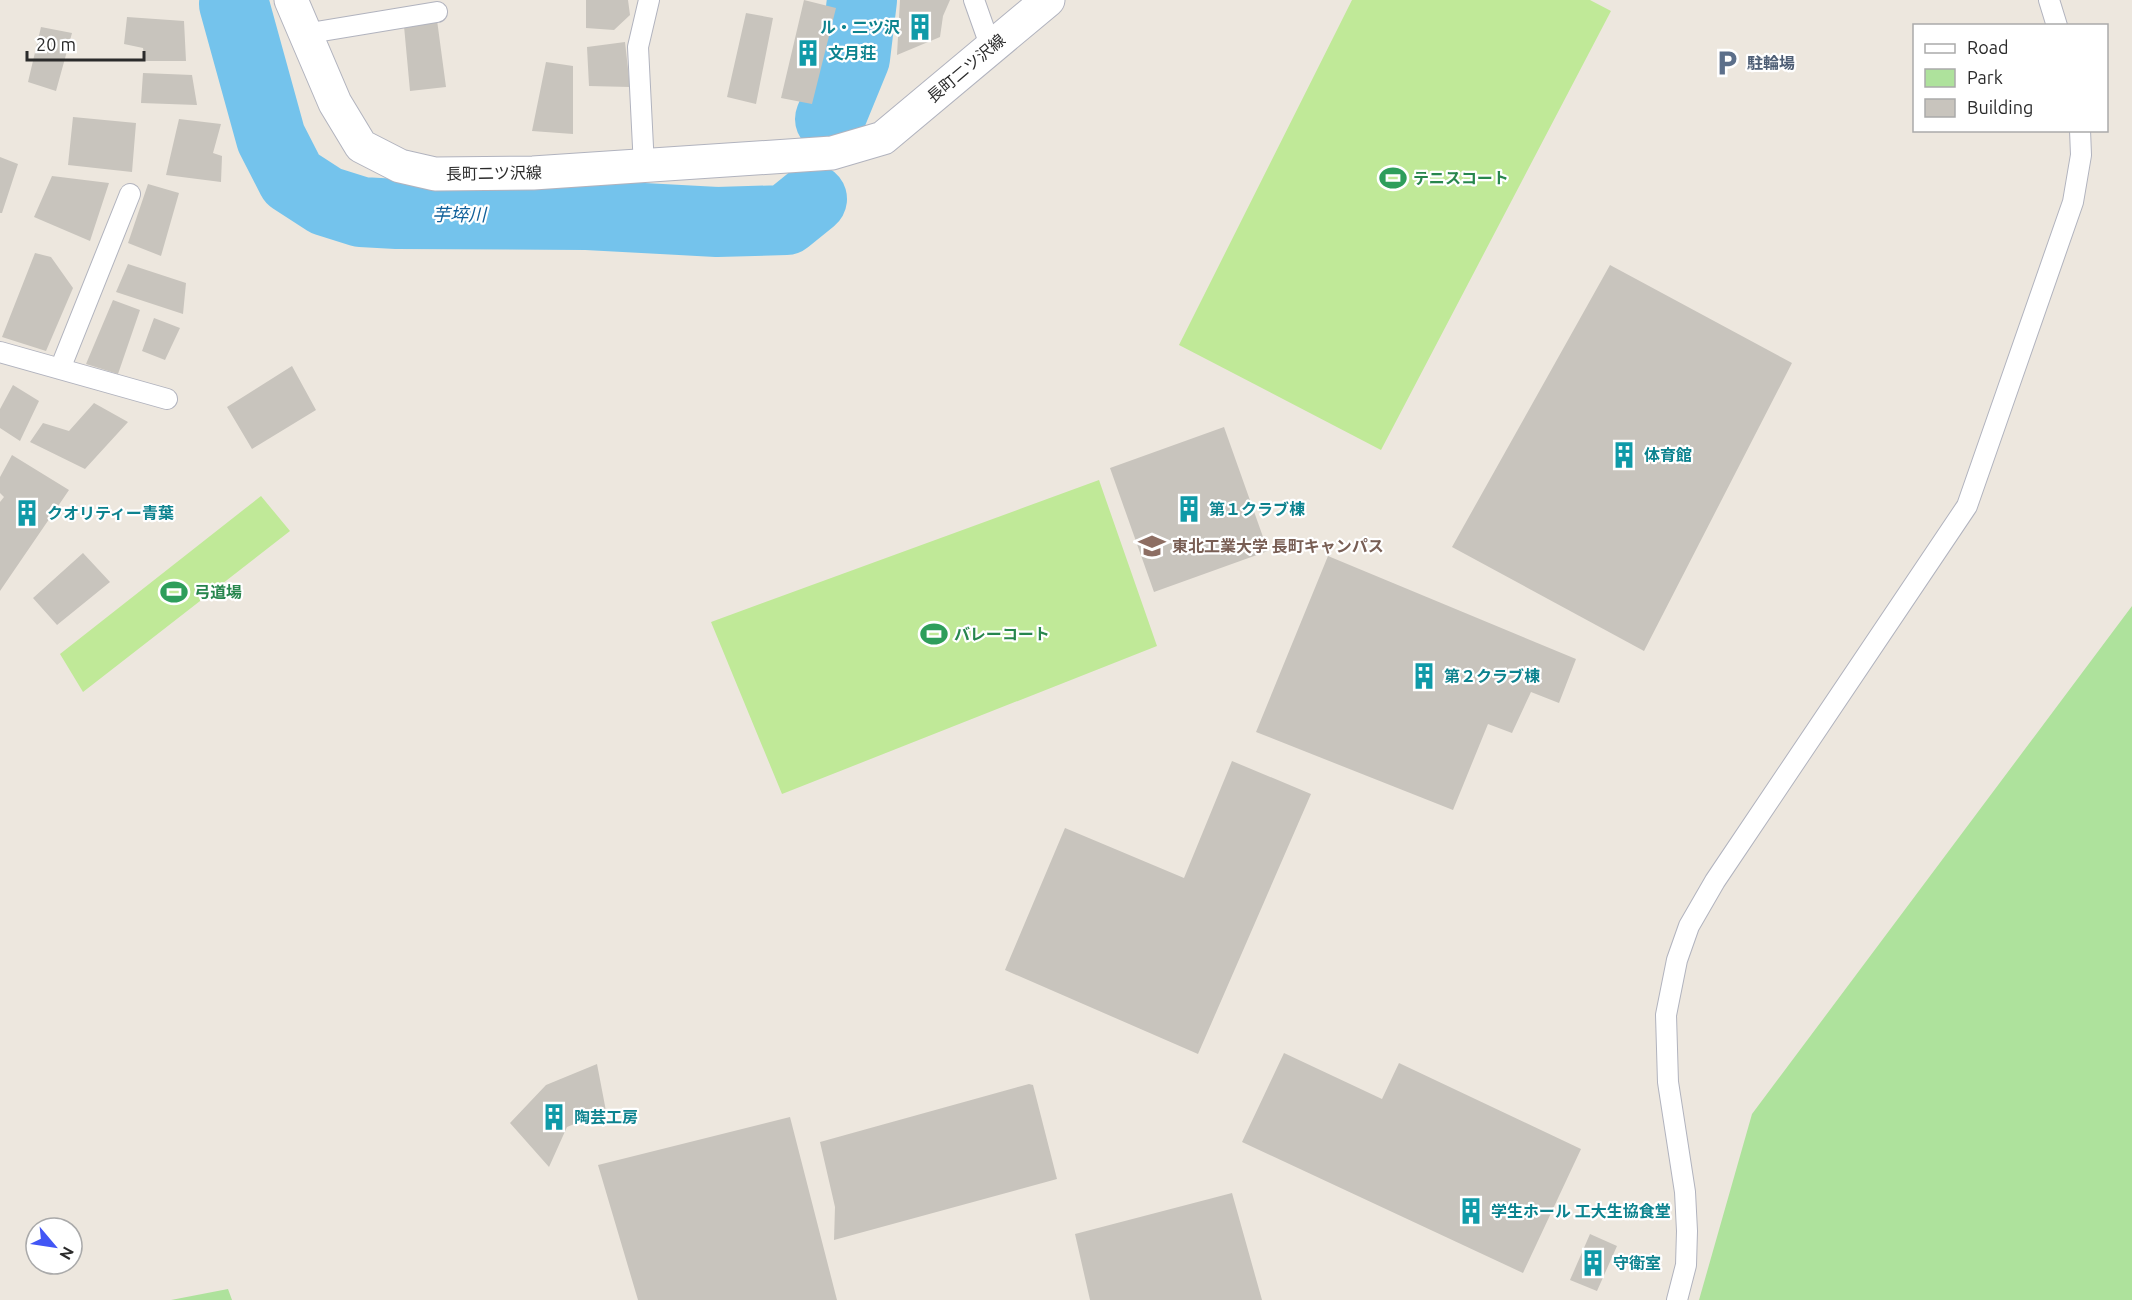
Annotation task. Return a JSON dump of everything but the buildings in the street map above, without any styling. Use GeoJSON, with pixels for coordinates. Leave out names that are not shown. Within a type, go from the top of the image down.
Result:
{"type":"FeatureCollection","features":[{"type":"Feature","properties":{"kind":"street","name":"長町二ツ沢線"},"geometry":{"type":"LineString","coordinates":[[291,0],[336,103],[362,146],[400,166],[435,174],[533,173],[644,167],[832,153],[850,148],[883,138],[1048,0]]}},
{"type":"Feature","properties":{"kind":"lane"},"geometry":{"type":"LineString","coordinates":[[644,167],[638,47],[650,0]]}},
{"type":"Feature","properties":{"kind":"lane"},"geometry":{"type":"LineString","coordinates":[[974,0],[991,48]]}},
{"type":"Feature","properties":{"kind":"lane"},"geometry":{"type":"LineString","coordinates":[[2049,0],[2056,24]]}},
{"type":"Feature","properties":{"kind":"lane"},"geometry":{"type":"LineString","coordinates":[[304,34],[437,12]]}},
{"type":"Feature","properties":{"kind":"lane"},"geometry":{"type":"LineString","coordinates":[[1677,1300],[1686,1265],[1687,1231],[1684,1192],[1668,1083],[1666,1015],[1677,960],[1689,926],[1715,881],[1967,506],[2073,202],[2081,155],[2080,132]]}},
{"type":"Feature","properties":{"kind":"lane"},"geometry":{"type":"LineString","coordinates":[[60,369],[130,194]]}},
{"type":"Feature","properties":{"kind":"lane"},"geometry":{"type":"LineString","coordinates":[[0,352],[167,399]]}},
{"type":"Feature","properties":{"kind":"green space","name":"テニスコート"},"geometry":{"type":"Polygon","coordinates":[[[1352,0],[1590,0],[1611,11],[1381,450],[1179,345],[1352,0]]]}},
{"type":"Feature","properties":{"kind":"green space","name":"バレーコート"},"geometry":{"type":"Polygon","coordinates":[[[1099,480],[1157,646],[782,794],[711,622],[1099,480]]]}},
{"type":"Feature","properties":{"kind":"green space","name":"弓道場"},"geometry":{"type":"Polygon","coordinates":[[[261,496],[290,531],[83,692],[60,654],[261,496]]]}},
{"type":"Feature","properties":{"kind":"green space"},"geometry":{"type":"Polygon","coordinates":[[[2132,606],[2132,1300],[1699,1300],[1752,1114],[2132,606]]]}},
{"type":"Feature","properties":{"kind":"green space"},"geometry":{"type":"Polygon","coordinates":[[[228,1289],[232,1300],[171,1300],[228,1289]]]}},
{"type":"Feature","properties":{"kind":"waterway","name":"芋埣川"},"geometry":{"type":"LineString","coordinates":[[830,119],[855,58],[862,0]]}},
{"type":"Feature","properties":{"kind":"waterway","name":"芋埣川"},"geometry":{"type":"LineString","coordinates":[[234,4],[271,138],[292,179],[326,201],[361,212],[397,214],[587,215],[717,222],[786,220],[812,199]]}},
{"type":"Feature","properties":{"kind":"place","name":"ル・二ツ沢"},"geometry":{"type":"Point","coordinates":[920,27]}},
{"type":"Feature","properties":{"kind":"place","name":"文月荘"},"geometry":{"type":"Point","coordinates":[808,53]}},
{"type":"Feature","properties":{"kind":"place","name":"駐輪場"},"geometry":{"type":"Point","coordinates":[1727,63]}},
{"type":"Feature","properties":{"kind":"place","name":"テニスコート"},"geometry":{"type":"Point","coordinates":[1393,178]}},
{"type":"Feature","properties":{"kind":"place","name":"体育館"},"geometry":{"type":"Point","coordinates":[1624,455]}},
{"type":"Feature","properties":{"kind":"place","name":"第１クラブ棟"},"geometry":{"type":"Point","coordinates":[1189,509]}},
{"type":"Feature","properties":{"kind":"place","name":"クオリティー青葉"},"geometry":{"type":"Point","coordinates":[27,513]}},
{"type":"Feature","properties":{"kind":"place","name":"東北工業大学 長町キャンパス"},"geometry":{"type":"Point","coordinates":[1152,546]}},
{"type":"Feature","properties":{"kind":"place","name":"弓道場"},"geometry":{"type":"Point","coordinates":[174,592]}},
{"type":"Feature","properties":{"kind":"place","name":"バレーコート"},"geometry":{"type":"Point","coordinates":[934,634]}},
{"type":"Feature","properties":{"kind":"place","name":"第２クラブ棟"},"geometry":{"type":"Point","coordinates":[1424,676]}},
{"type":"Feature","properties":{"kind":"place","name":"陶芸工房"},"geometry":{"type":"Point","coordinates":[554,1117]}},
{"type":"Feature","properties":{"kind":"place","name":"学生ホール 工大生協食堂"},"geometry":{"type":"Point","coordinates":[1471,1211]}},
{"type":"Feature","properties":{"kind":"place","name":"守衛室"},"geometry":{"type":"Point","coordinates":[1593,1263]}}]}
